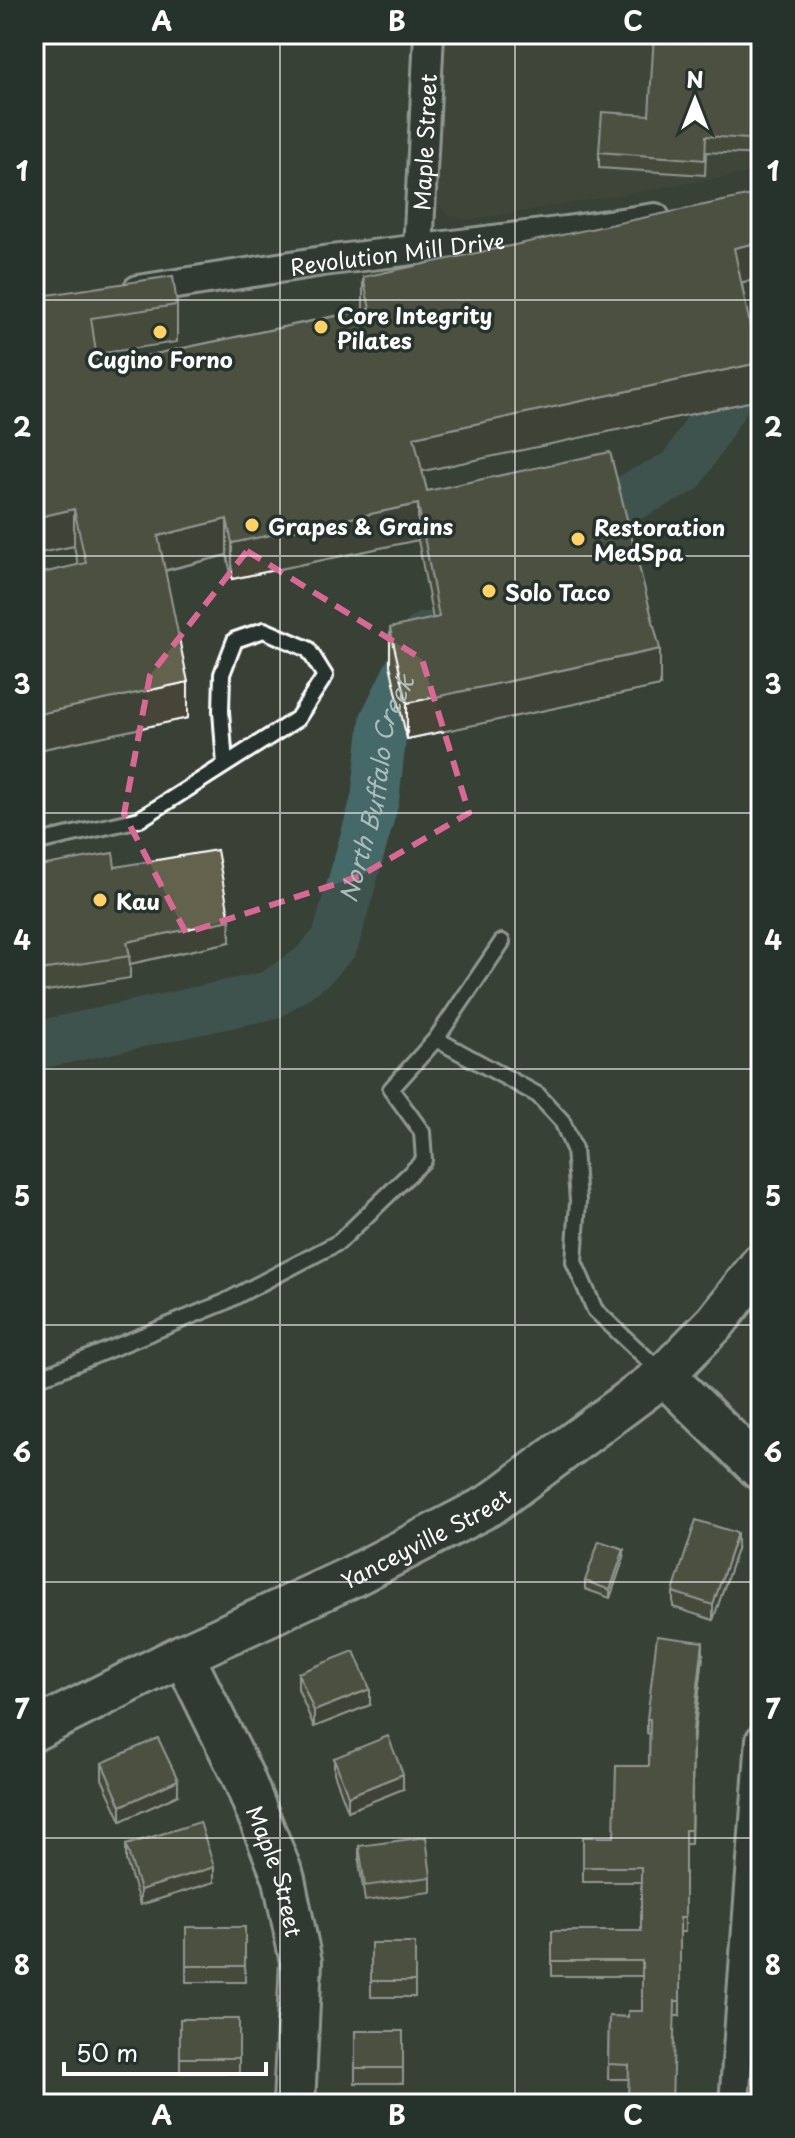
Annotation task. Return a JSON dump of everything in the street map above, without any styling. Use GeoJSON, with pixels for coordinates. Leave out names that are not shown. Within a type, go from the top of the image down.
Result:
{"type":"FeatureCollection","features":[{"type":"Feature","properties":{"kind":"main road","name":"Yanceyville Street"},"geometry":{"type":"LineString","coordinates":[[34,1730],[183,1655],[351,1577],[490,1505],[664,1375],[716,1322],[761,1264]]}},
{"type":"Feature","properties":{"kind":"main road"},"geometry":{"type":"LineString","coordinates":[[664,1375],[761,1470]]}},
{"type":"Feature","properties":{"kind":"main road","name":"Maple Street"},"geometry":{"type":"LineString","coordinates":[[183,1655],[243,1777],[284,1879],[301,1962],[294,2104]]}},
{"type":"Feature","properties":{"kind":"street","name":"Maple Street"},"geometry":{"type":"LineString","coordinates":[[418,250],[429,34]]}},
{"type":"Feature","properties":{"kind":"street","name":"Revolution Mill Drive"},"geometry":{"type":"LineString","coordinates":[[109,294],[323,261],[686,213]]}},
{"type":"Feature","properties":{"kind":"street"},"geometry":{"type":"LineString","coordinates":[[734,2104],[761,1739]]}},
{"type":"Feature","properties":{"kind":"lane"},"geometry":{"type":"LineString","coordinates":[[34,843],[140,819],[225,765],[297,719],[325,676],[308,649],[264,630],[235,640],[222,674],[225,765]]}},
{"type":"Feature","properties":{"kind":"lane"},"geometry":{"type":"LineString","coordinates":[[34,1378],[223,1303],[339,1242],[424,1160],[422,1132],[391,1089],[436,1039],[502,942]]}},
{"type":"Feature","properties":{"kind":"lane"},"geometry":{"type":"LineString","coordinates":[[436,1039],[538,1095],[562,1121],[574,1149],[578,1201],[574,1262],[595,1310],[664,1375]]}},
{"type":"Feature","properties":{"kind":"highlighted area"},"geometry":{"type":"Polygon","coordinates":[[[247,551],[422,659],[469,813],[360,876],[186,933],[124,814],[150,675],[247,551]]]}},
{"type":"Feature","properties":{"kind":"shaded area"},"geometry":{"type":"Polygon","coordinates":[[[446,34],[761,34],[761,171],[469,220],[449,216],[436,202],[446,34]]]}},
{"type":"Feature","properties":{"kind":"building"},"geometry":{"type":"Polygon","coordinates":[[[654,34],[761,36],[761,140],[706,136],[705,160],[599,152],[602,112],[649,115],[654,34]]]}},
{"type":"Feature","properties":{"kind":"building"},"geometry":{"type":"Polygon","coordinates":[[[761,193],[761,242],[734,248],[758,363],[414,437],[427,491],[610,452],[660,649],[407,703],[390,628],[439,617],[418,504],[232,543],[227,519],[158,536],[188,682],[34,715],[34,575],[86,563],[74,509],[34,518],[34,297],[173,276],[177,305],[91,318],[98,366],[370,309],[363,277],[761,193]]]}},
{"type":"Feature","properties":{"kind":"building"},"geometry":{"type":"Polygon","coordinates":[[[217,850],[230,920],[127,942],[130,956],[34,971],[34,867],[113,853],[115,867],[217,850]]]}},
{"type":"Feature","properties":{"kind":"building"},"geometry":{"type":"Polygon","coordinates":[[[696,1520],[737,1533],[713,1605],[673,1592],[696,1520]]]}},
{"type":"Feature","properties":{"kind":"building"},"geometry":{"type":"Polygon","coordinates":[[[599,1541],[624,1549],[610,1590],[585,1581],[599,1541]]]}},
{"type":"Feature","properties":{"kind":"building"},"geometry":{"type":"Polygon","coordinates":[[[657,1636],[703,1642],[693,1730],[691,1830],[685,1830],[685,1918],[680,1918],[680,2001],[675,2001],[672,2104],[628,2104],[629,2065],[608,2064],[609,2016],[628,2017],[628,2011],[642,2011],[642,1961],[552,1961],[552,1931],[641,1931],[641,1867],[583,1867],[583,1837],[614,1837],[616,1766],[649,1766],[650,1719],[647,1719],[657,1636]]]}},
{"type":"Feature","properties":{"kind":"building"},"geometry":{"type":"Polygon","coordinates":[[[354,1651],[370,1689],[314,1711],[298,1673],[354,1651]]]}},
{"type":"Feature","properties":{"kind":"building"},"geometry":{"type":"Polygon","coordinates":[[[388,1736],[403,1774],[348,1796],[334,1758],[388,1736]]]}},
{"type":"Feature","properties":{"kind":"building"},"geometry":{"type":"Polygon","coordinates":[[[158,1738],[178,1780],[121,1806],[102,1763],[158,1738]]]}},
{"type":"Feature","properties":{"kind":"building"},"geometry":{"type":"Polygon","coordinates":[[[200,1822],[214,1867],[140,1890],[126,1845],[200,1822]]]}},
{"type":"Feature","properties":{"kind":"building"},"geometry":{"type":"Polygon","coordinates":[[[426,1837],[431,1877],[365,1886],[359,1846],[426,1837]]]}},
{"type":"Feature","properties":{"kind":"building"},"geometry":{"type":"Polygon","coordinates":[[[186,1927],[245,1927],[245,1966],[186,1966],[186,1927]]]}},
{"type":"Feature","properties":{"kind":"building"},"geometry":{"type":"Polygon","coordinates":[[[371,1943],[415,1943],[415,1981],[371,1981],[371,1943]]]}},
{"type":"Feature","properties":{"kind":"building"},"geometry":{"type":"Polygon","coordinates":[[[180,2019],[239,2019],[239,2058],[180,2058],[180,2019]]]}},
{"type":"Feature","properties":{"kind":"building"},"geometry":{"type":"Polygon","coordinates":[[[355,2031],[403,2031],[403,2068],[355,2068],[355,2031]]]}},
{"type":"Feature","properties":{"kind":"waterway","name":"North Buffalo Creek"},"geometry":{"type":"LineString","coordinates":[[561,517],[625,500],[682,471],[736,383],[761,360]]}},
{"type":"Feature","properties":{"kind":"waterway","name":"North Buffalo Creek"},"geometry":{"type":"LineString","coordinates":[[34,1046],[271,995],[312,967],[335,942],[375,800],[384,721],[426,636]]}},
{"type":"Feature","properties":{"kind":"place","name":"Core Integrity Pilates"},"geometry":{"type":"Point","coordinates":[321,327]}},
{"type":"Feature","properties":{"kind":"place","name":"Cugino Forno"},"geometry":{"type":"Point","coordinates":[160,332]}},
{"type":"Feature","properties":{"kind":"place","name":"Grapes & Grains"},"geometry":{"type":"Point","coordinates":[252,525]}},
{"type":"Feature","properties":{"kind":"place","name":"Restoration MedSpa"},"geometry":{"type":"Point","coordinates":[578,539]}},
{"type":"Feature","properties":{"kind":"place","name":"Solo Taco"},"geometry":{"type":"Point","coordinates":[489,591]}},
{"type":"Feature","properties":{"kind":"place","name":"Kau"},"geometry":{"type":"Point","coordinates":[100,900]}}]}
